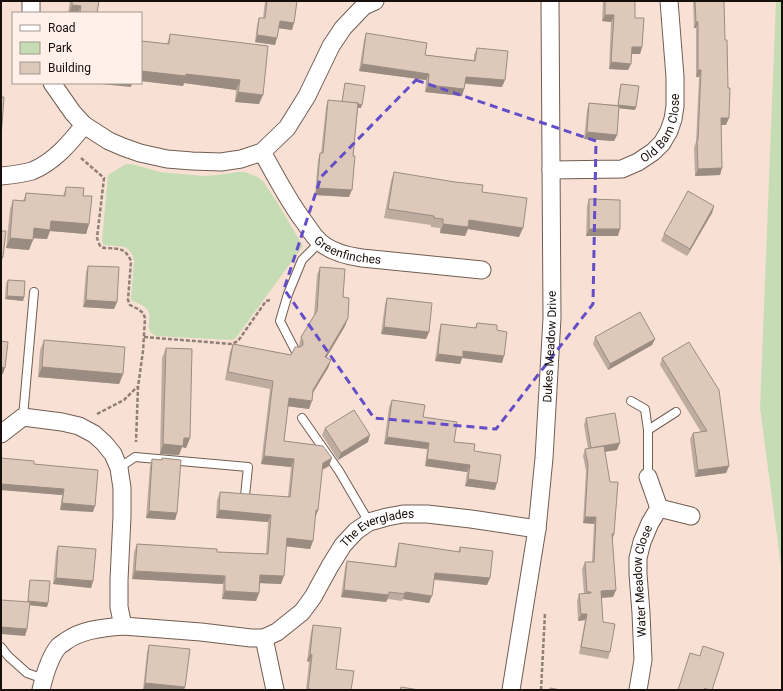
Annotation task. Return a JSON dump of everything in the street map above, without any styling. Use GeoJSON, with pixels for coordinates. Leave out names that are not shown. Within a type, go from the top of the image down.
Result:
{"type":"FeatureCollection","features":[{"type":"Feature","properties":{"kind":"street"},"geometry":{"type":"LineString","coordinates":[[31,1],[31,12]]}},
{"type":"Feature","properties":{"kind":"street","name":"Dukes Meadow Drive"},"geometry":{"type":"LineString","coordinates":[[511,690],[537,528],[544,458],[552,318],[550,1]]}},
{"type":"Feature","properties":{"kind":"street","name":"Old Barn Close"},"geometry":{"type":"LineString","coordinates":[[551,170],[622,169],[638,162],[653,152],[662,143],[674,119],[675,106],[675,77],[669,1]]}},
{"type":"Feature","properties":{"kind":"street"},"geometry":{"type":"LineString","coordinates":[[53,84],[73,113],[84,125],[109,141],[123,147],[140,153],[167,159],[192,162],[221,162],[241,159],[262,152],[287,128],[308,96],[331,46],[343,28],[367,3]]}},
{"type":"Feature","properties":{"kind":"street"},"geometry":{"type":"LineString","coordinates":[[1,176],[19,174],[33,170],[50,161],[67,146],[84,125]]}},
{"type":"Feature","properties":{"kind":"street","name":"Greenfinches"},"geometry":{"type":"LineString","coordinates":[[262,152],[284,191],[311,232],[320,242],[332,250],[362,258],[482,270]]}},
{"type":"Feature","properties":{"kind":"street"},"geometry":{"type":"LineString","coordinates":[[1,434],[23,416],[62,422],[80,426],[94,434],[113,454],[119,468],[122,488],[119,580],[120,607],[124,626]]}},
{"type":"Feature","properties":{"kind":"street"},"geometry":{"type":"LineString","coordinates":[[648,477],[658,508],[691,516]]}},
{"type":"Feature","properties":{"kind":"street","name":"Water Meadow Close"},"geometry":{"type":"LineString","coordinates":[[638,690],[643,660],[642,613],[638,558],[642,542],[658,508]]}},
{"type":"Feature","properties":{"kind":"street","name":"The Everglades"},"geometry":{"type":"LineString","coordinates":[[264,638],[277,632],[302,612],[313,597],[343,546],[356,531],[369,522],[403,514],[427,514],[537,528]]}},
{"type":"Feature","properties":{"kind":"street"},"geometry":{"type":"LineString","coordinates":[[43,684],[48,666],[59,646],[85,631],[124,626],[264,638],[275,690]]}},
{"type":"Feature","properties":{"kind":"lane"},"geometry":{"type":"LineString","coordinates":[[295,350],[280,321],[288,294],[302,260],[320,242]]}},
{"type":"Feature","properties":{"kind":"lane"},"geometry":{"type":"LineString","coordinates":[[23,416],[34,292]]}},
{"type":"Feature","properties":{"kind":"lane"},"geometry":{"type":"LineString","coordinates":[[631,401],[645,409],[648,430],[648,477]]}},
{"type":"Feature","properties":{"kind":"lane"},"geometry":{"type":"LineString","coordinates":[[648,430],[676,412]]}},
{"type":"Feature","properties":{"kind":"lane"},"geometry":{"type":"LineString","coordinates":[[302,418],[339,471],[369,522]]}},
{"type":"Feature","properties":{"kind":"lane"},"geometry":{"type":"LineString","coordinates":[[119,468],[135,457],[248,467],[245,496]]}},
{"type":"Feature","properties":{"kind":"lane"},"geometry":{"type":"LineString","coordinates":[[1,647],[8,656],[27,673],[43,684]]}},
{"type":"Feature","properties":{"kind":"path"},"geometry":{"type":"LineString","coordinates":[[67,146],[104,178],[97,238],[101,247],[120,249],[128,256],[130,261],[128,300],[130,305],[143,313],[145,318],[138,387],[135,457]]}},
{"type":"Feature","properties":{"kind":"path"},"geometry":{"type":"LineString","coordinates":[[144,337],[232,344],[238,341],[266,301],[288,294]]}},
{"type":"Feature","properties":{"kind":"path"},"geometry":{"type":"LineString","coordinates":[[80,426],[97,414],[124,400],[138,387]]}},
{"type":"Feature","properties":{"kind":"highlighted area"},"geometry":{"type":"Polygon","coordinates":[[[416,80],[596,141],[593,304],[496,429],[374,418],[284,289],[321,177],[416,80]]]}},
{"type":"Feature","properties":{"kind":"green space"},"geometry":{"type":"Polygon","coordinates":[[[776,1],[782,1],[782,574],[760,408],[776,1]]]}},
{"type":"Feature","properties":{"kind":"green space"},"geometry":{"type":"Polygon","coordinates":[[[126,164],[132,164],[160,172],[204,176],[245,172],[258,177],[263,181],[277,202],[303,246],[235,339],[156,336],[150,331],[149,313],[147,309],[132,301],[131,298],[134,261],[131,253],[125,247],[104,245],[102,241],[108,175],[126,164]]]}},
{"type":"Feature","properties":{"kind":"building"},"geometry":{"type":"Polygon","coordinates":[[[72,1],[99,1],[97,12],[80,12],[81,6],[72,5],[72,1]]]}},
{"type":"Feature","properties":{"kind":"building"},"geometry":{"type":"Polygon","coordinates":[[[267,1],[297,1],[294,23],[280,21],[277,38],[257,35],[259,18],[265,18],[267,1]]]}},
{"type":"Feature","properties":{"kind":"building"},"geometry":{"type":"Polygon","coordinates":[[[605,1],[635,1],[635,18],[644,18],[642,47],[632,47],[631,64],[611,62],[614,15],[605,15],[605,1]]]}},
{"type":"Feature","properties":{"kind":"building"},"geometry":{"type":"Polygon","coordinates":[[[695,1],[724,1],[725,40],[727,40],[728,88],[730,88],[729,118],[721,118],[722,168],[698,169],[697,140],[701,70],[698,70],[698,22],[696,22],[695,1]]]}},
{"type":"Feature","properties":{"kind":"building"},"geometry":{"type":"Polygon","coordinates":[[[366,33],[427,43],[425,55],[475,61],[477,48],[508,51],[505,80],[466,77],[464,89],[428,85],[429,74],[362,64],[366,33]]]}},
{"type":"Feature","properties":{"kind":"building"},"geometry":{"type":"Polygon","coordinates":[[[170,34],[268,46],[263,95],[238,92],[240,80],[142,71],[142,41],[169,44],[170,34]]]}},
{"type":"Feature","properties":{"kind":"building"},"geometry":{"type":"Polygon","coordinates":[[[345,83],[365,86],[362,105],[358,103],[342,102],[345,83]]]}},
{"type":"Feature","properties":{"kind":"building"},"geometry":{"type":"Polygon","coordinates":[[[621,84],[639,86],[636,107],[618,105],[621,84]]]}},
{"type":"Feature","properties":{"kind":"building"},"geometry":{"type":"Polygon","coordinates":[[[1,97],[4,97],[1,138],[1,97]]]}},
{"type":"Feature","properties":{"kind":"building"},"geometry":{"type":"Polygon","coordinates":[[[328,100],[358,103],[353,156],[355,156],[352,190],[317,188],[320,153],[323,153],[328,100]]]}},
{"type":"Feature","properties":{"kind":"building"},"geometry":{"type":"Polygon","coordinates":[[[589,103],[619,106],[617,135],[587,132],[589,103]]]}},
{"type":"Feature","properties":{"kind":"building"},"geometry":{"type":"Polygon","coordinates":[[[394,172],[483,185],[482,192],[527,198],[523,228],[469,220],[468,227],[443,224],[443,219],[434,218],[434,216],[388,209],[394,172]]]}},
{"type":"Feature","properties":{"kind":"building"},"geometry":{"type":"Polygon","coordinates":[[[66,187],[84,188],[83,196],[92,196],[89,224],[51,221],[50,230],[34,228],[33,240],[10,238],[13,200],[25,201],[26,193],[65,196],[66,187]]]}},
{"type":"Feature","properties":{"kind":"building"},"geometry":{"type":"Polygon","coordinates":[[[688,191],[714,206],[690,249],[664,234],[688,191]]]}},
{"type":"Feature","properties":{"kind":"building"},"geometry":{"type":"Polygon","coordinates":[[[589,199],[620,200],[620,229],[589,229],[589,199]]]}},
{"type":"Feature","properties":{"kind":"building"},"geometry":{"type":"Polygon","coordinates":[[[1,231],[6,231],[3,257],[1,257],[1,231]]]}},
{"type":"Feature","properties":{"kind":"building"},"geometry":{"type":"Polygon","coordinates":[[[88,266],[119,267],[117,302],[86,300],[88,266]]]}},
{"type":"Feature","properties":{"kind":"building"},"geometry":{"type":"Polygon","coordinates":[[[320,267],[345,269],[343,297],[349,298],[348,318],[325,357],[331,360],[313,390],[312,401],[289,398],[284,441],[323,446],[332,458],[323,463],[313,541],[287,538],[284,576],[260,575],[259,593],[225,591],[225,576],[135,571],[137,544],[217,549],[217,552],[268,554],[271,515],[219,510],[220,492],[290,497],[294,459],[264,456],[273,381],[228,372],[233,344],[291,355],[295,347],[300,347],[303,345],[301,337],[317,311],[320,267]]]}},
{"type":"Feature","properties":{"kind":"building"},"geometry":{"type":"Polygon","coordinates":[[[8,280],[25,281],[24,297],[7,296],[8,280]]]}},
{"type":"Feature","properties":{"kind":"building"},"geometry":{"type":"Polygon","coordinates":[[[387,298],[432,303],[429,332],[384,327],[387,298]]]}},
{"type":"Feature","properties":{"kind":"building"},"geometry":{"type":"Polygon","coordinates":[[[640,312],[655,339],[610,364],[595,337],[640,312]]]}},
{"type":"Feature","properties":{"kind":"building"},"geometry":{"type":"Polygon","coordinates":[[[477,323],[497,325],[497,330],[507,332],[504,356],[463,351],[463,357],[438,354],[441,324],[476,328],[477,323]]]}},
{"type":"Feature","properties":{"kind":"building"},"geometry":{"type":"Polygon","coordinates":[[[44,340],[125,347],[123,374],[42,367],[44,340]]]}},
{"type":"Feature","properties":{"kind":"building"},"geometry":{"type":"Polygon","coordinates":[[[1,341],[8,342],[5,368],[1,367],[1,341]]]}},
{"type":"Feature","properties":{"kind":"building"},"geometry":{"type":"Polygon","coordinates":[[[689,342],[719,390],[729,466],[698,470],[693,433],[707,431],[662,358],[689,342]]]}},
{"type":"Feature","properties":{"kind":"building"},"geometry":{"type":"Polygon","coordinates":[[[166,348],[192,349],[190,438],[184,438],[183,446],[163,444],[166,348]]]}},
{"type":"Feature","properties":{"kind":"building"},"geometry":{"type":"Polygon","coordinates":[[[392,400],[425,405],[423,417],[457,422],[454,442],[475,444],[474,451],[501,455],[497,483],[468,479],[470,465],[427,459],[429,443],[387,437],[392,400]]]}},
{"type":"Feature","properties":{"kind":"building"},"geometry":{"type":"Polygon","coordinates":[[[354,410],[370,435],[341,453],[325,428],[354,410]]]}},
{"type":"Feature","properties":{"kind":"building"},"geometry":{"type":"Polygon","coordinates":[[[615,413],[620,443],[591,448],[586,418],[615,413]]]}},
{"type":"Feature","properties":{"kind":"building"},"geometry":{"type":"Polygon","coordinates":[[[604,446],[610,482],[618,482],[614,534],[612,534],[616,590],[601,591],[603,622],[615,624],[610,652],[581,647],[587,614],[581,614],[579,594],[591,593],[587,592],[585,562],[594,562],[596,517],[585,517],[588,465],[585,449],[604,446]]]}},
{"type":"Feature","properties":{"kind":"building"},"geometry":{"type":"Polygon","coordinates":[[[1,458],[34,461],[34,464],[98,470],[95,506],[62,503],[64,489],[1,484],[1,458]]]}},
{"type":"Feature","properties":{"kind":"building"},"geometry":{"type":"Polygon","coordinates":[[[162,458],[181,460],[177,513],[149,511],[152,459],[162,460],[162,458]]]}},
{"type":"Feature","properties":{"kind":"building"},"geometry":{"type":"Polygon","coordinates":[[[399,543],[460,552],[460,547],[493,551],[490,578],[435,573],[432,596],[405,592],[405,594],[389,592],[389,595],[344,590],[347,561],[396,567],[399,543]]]}},
{"type":"Feature","properties":{"kind":"building"},"geometry":{"type":"Polygon","coordinates":[[[58,546],[96,549],[93,581],[56,578],[58,546]]]}},
{"type":"Feature","properties":{"kind":"building"},"geometry":{"type":"Polygon","coordinates":[[[30,580],[50,581],[48,603],[28,601],[30,580]]]}},
{"type":"Feature","properties":{"kind":"building"},"geometry":{"type":"Polygon","coordinates":[[[1,600],[30,602],[27,629],[1,627],[1,600]]]}},
{"type":"Feature","properties":{"kind":"building"},"geometry":{"type":"Polygon","coordinates":[[[313,625],[341,628],[336,669],[354,671],[351,690],[308,689],[312,655],[310,654],[313,625]]]}},
{"type":"Feature","properties":{"kind":"building"},"geometry":{"type":"Polygon","coordinates":[[[149,645],[190,649],[185,687],[145,683],[149,645]]]}},
{"type":"Feature","properties":{"kind":"building"},"geometry":{"type":"Polygon","coordinates":[[[703,646],[724,653],[712,690],[705,688],[704,690],[678,690],[690,653],[700,656],[703,646]]]}},
{"type":"Feature","properties":{"kind":"building"},"geometry":{"type":"Polygon","coordinates":[[[401,687],[419,690],[400,690],[401,687]]]}},
{"type":"Feature","properties":{"kind":"building"},"geometry":{"type":"Polygon","coordinates":[[[550,688],[561,690],[550,690],[550,688]]]}}]}
